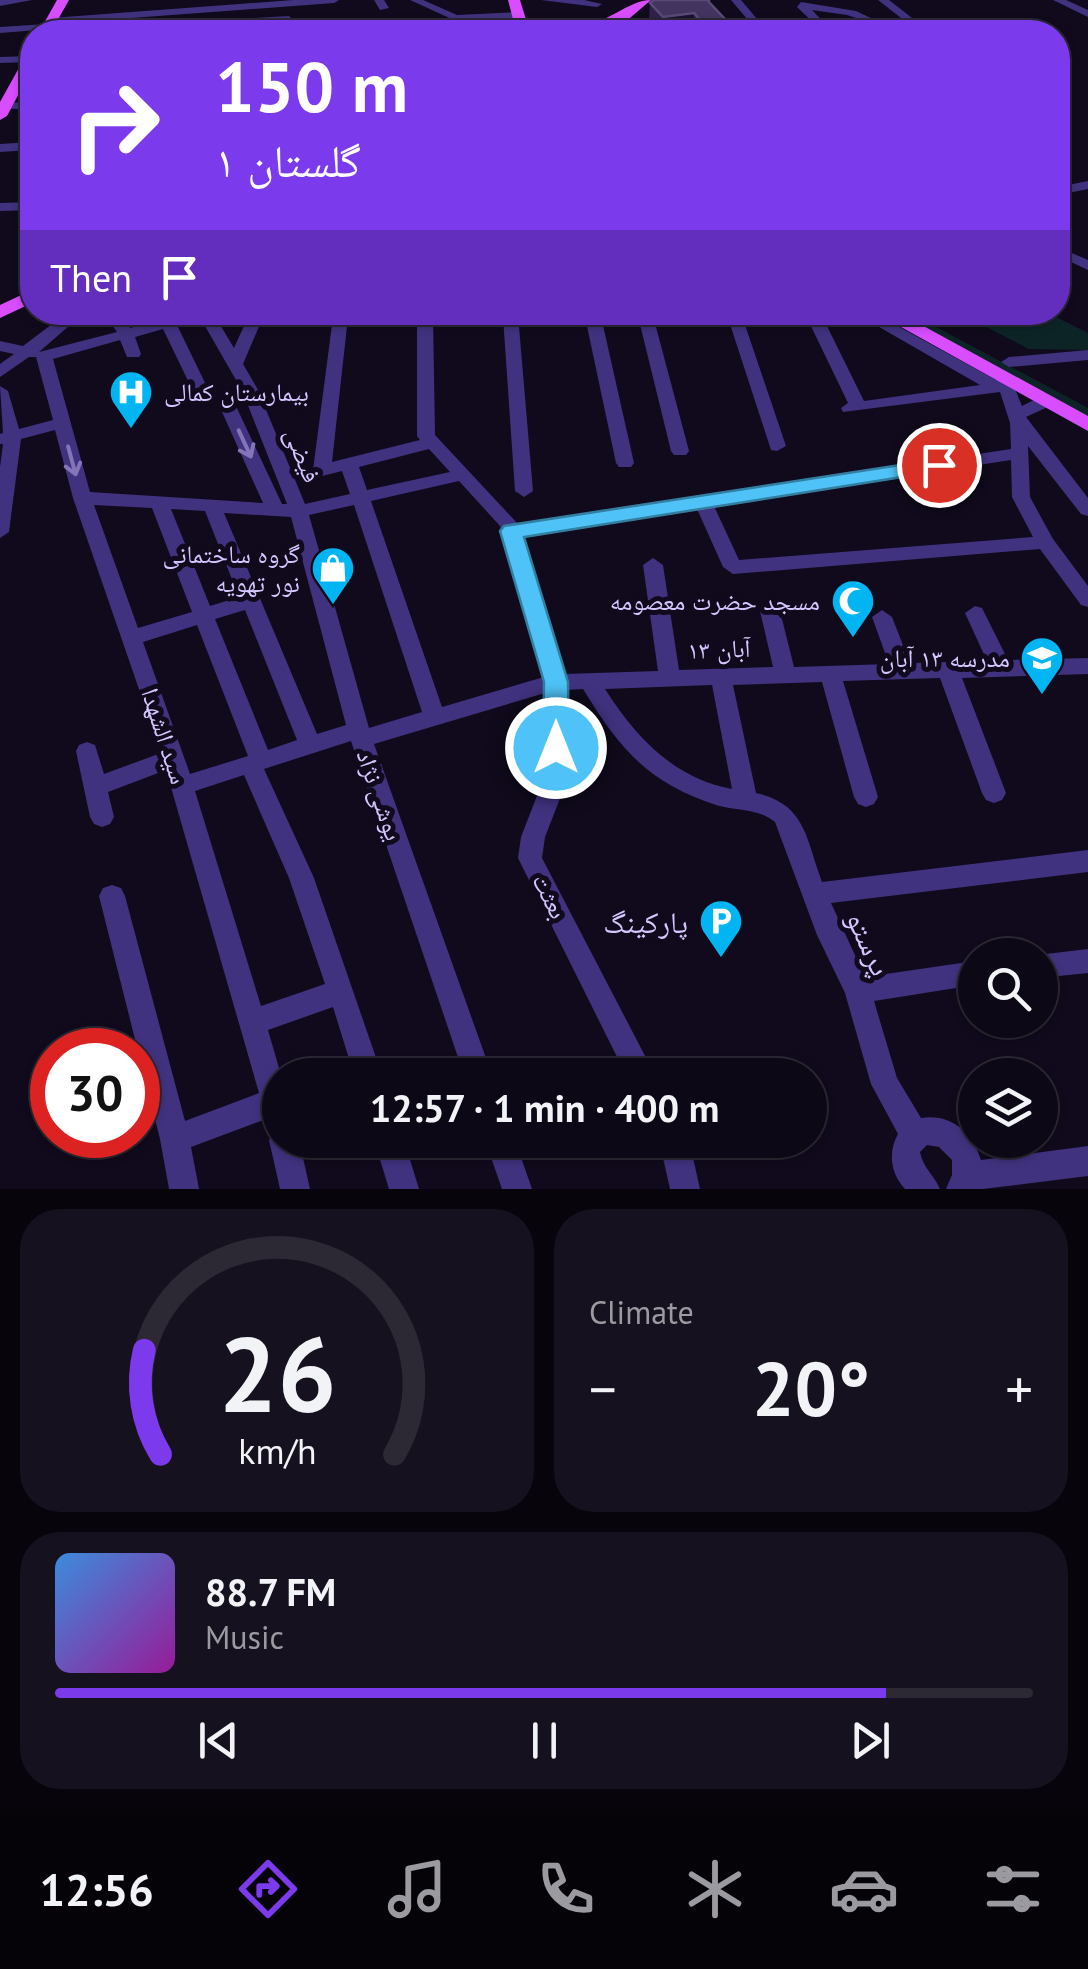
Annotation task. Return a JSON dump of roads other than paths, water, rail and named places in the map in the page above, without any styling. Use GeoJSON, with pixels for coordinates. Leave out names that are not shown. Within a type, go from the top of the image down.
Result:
{"type":"FeatureCollection","features":[{"type":"Feature","properties":{"kind":"main road"},"geometry":{"type":"LineString","coordinates":[[526,0],[541,20]]}},
{"type":"Feature","properties":{"kind":"main road"},"geometry":{"type":"LineString","coordinates":[[619,20],[645,0]]}},
{"type":"Feature","properties":{"kind":"main road"},"geometry":{"type":"LineString","coordinates":[[637,20],[660,0]]}},
{"type":"Feature","properties":{"kind":"main road"},"geometry":{"type":"LineString","coordinates":[[907,325],[1088,425]]}},
{"type":"Feature","properties":{"kind":"main road"},"geometry":{"type":"LineString","coordinates":[[934,325],[1003,378],[1088,404]]}},
{"type":"Feature","properties":{"kind":"street"},"geometry":{"type":"LineString","coordinates":[[1,5],[28,0]]}},
{"type":"Feature","properties":{"kind":"street"},"geometry":{"type":"LineString","coordinates":[[112,20],[334,0]]}},
{"type":"Feature","properties":{"kind":"street"},"geometry":{"type":"LineString","coordinates":[[415,0],[443,14],[476,13],[498,20]]}},
{"type":"Feature","properties":{"kind":"street"},"geometry":{"type":"LineString","coordinates":[[546,0],[597,4]]}},
{"type":"Feature","properties":{"kind":"street"},"geometry":{"type":"LineString","coordinates":[[736,0],[753,20]]}},
{"type":"Feature","properties":{"kind":"street"},"geometry":{"type":"LineString","coordinates":[[882,0],[909,20]]}},
{"type":"Feature","properties":{"kind":"street"},"geometry":{"type":"LineString","coordinates":[[1058,0],[1088,14]]}},
{"type":"Feature","properties":{"kind":"street"},"geometry":{"type":"LineString","coordinates":[[174,1],[175,14]]}},
{"type":"Feature","properties":{"kind":"street"},"geometry":{"type":"LineString","coordinates":[[799,3],[837,13],[857,12],[868,19]]}},
{"type":"Feature","properties":{"kind":"street"},"geometry":{"type":"LineString","coordinates":[[218,13],[289,19]]}},
{"type":"Feature","properties":{"kind":"street"},"geometry":{"type":"LineString","coordinates":[[140,17],[149,20]]}},
{"type":"Feature","properties":{"kind":"street"},"geometry":{"type":"LineString","coordinates":[[0,372],[60,325]]}},
{"type":"Feature","properties":{"kind":"street"},"geometry":{"type":"LineString","coordinates":[[119,325],[133,354]]}},
{"type":"Feature","properties":{"kind":"street"},"geometry":{"type":"LineString","coordinates":[[0,346],[44,356],[146,325]]}},
{"type":"Feature","properties":{"kind":"street"},"geometry":{"type":"LineString","coordinates":[[166,325],[200,388]]}},
{"type":"Feature","properties":{"kind":"street","name":"فیضی"},"geometry":{"type":"LineString","coordinates":[[213,325],[249,388],[299,511]]}},
{"type":"Feature","properties":{"kind":"street"},"geometry":{"type":"LineString","coordinates":[[236,362],[253,325]]}},
{"type":"Feature","properties":{"kind":"street"},"geometry":{"type":"LineString","coordinates":[[340,325],[322,470],[432,443],[426,436],[424,325]]}},
{"type":"Feature","properties":{"kind":"street"},"geometry":{"type":"LineString","coordinates":[[512,325],[524,491]]}},
{"type":"Feature","properties":{"kind":"street"},"geometry":{"type":"LineString","coordinates":[[595,325],[625,463]]}},
{"type":"Feature","properties":{"kind":"street"},"geometry":{"type":"LineString","coordinates":[[647,325],[680,451]]}},
{"type":"Feature","properties":{"kind":"street"},"geometry":{"type":"LineString","coordinates":[[737,325],[777,446]]}},
{"type":"Feature","properties":{"kind":"street"},"geometry":{"type":"LineString","coordinates":[[810,325],[854,407],[1003,378],[1088,355]]}},
{"type":"Feature","properties":{"kind":"street"},"geometry":{"type":"LineString","coordinates":[[882,325],[904,338],[1003,378],[1018,419],[1087,507]]}},
{"type":"Feature","properties":{"kind":"street"},"geometry":{"type":"LineString","coordinates":[[904,338],[922,366]]}},
{"type":"Feature","properties":{"kind":"street","name":"سید الشهدا"},"geometry":{"type":"LineString","coordinates":[[44,356],[82,498],[174,758],[263,1058]]}},
{"type":"Feature","properties":{"kind":"street"},"geometry":{"type":"LineString","coordinates":[[249,388],[226,403],[274,509]]}},
{"type":"Feature","properties":{"kind":"street"},"geometry":{"type":"LineString","coordinates":[[0,390],[6,438],[0,532]]}},
{"type":"Feature","properties":{"kind":"street"},"geometry":{"type":"LineString","coordinates":[[1018,419],[1046,401]]}},
{"type":"Feature","properties":{"kind":"street"},"geometry":{"type":"LineString","coordinates":[[1018,419],[1021,497],[1045,542],[1088,600]]}},
{"type":"Feature","properties":{"kind":"street"},"geometry":{"type":"LineString","coordinates":[[6,438],[62,423]]}},
{"type":"Feature","properties":{"kind":"street","name":"بعثت"},"geometry":{"type":"LineString","coordinates":[[432,443],[509,524],[556,682],[552,788],[530,846],[530,858],[632,1058]]}},
{"type":"Feature","properties":{"kind":"street"},"geometry":{"type":"LineString","coordinates":[[511,531],[1019,453]]}},
{"type":"Feature","properties":{"kind":"street"},"geometry":{"type":"LineString","coordinates":[[349,464],[434,718]]}},
{"type":"Feature","properties":{"kind":"street"},"geometry":{"type":"LineString","coordinates":[[82,498],[299,511],[462,475]]}},
{"type":"Feature","properties":{"kind":"street"},"geometry":{"type":"LineString","coordinates":[[158,502],[204,616],[363,1058]]}},
{"type":"Feature","properties":{"kind":"street"},"geometry":{"type":"LineString","coordinates":[[703,502],[733,567],[1045,542]]}},
{"type":"Feature","properties":{"kind":"street"},"geometry":{"type":"LineString","coordinates":[[212,506],[310,745]]}},
{"type":"Feature","properties":{"kind":"street","name":"یوشی نژاد"},"geometry":{"type":"LineString","coordinates":[[299,511],[359,735],[472,1058]]}},
{"type":"Feature","properties":{"kind":"street"},"geometry":{"type":"LineString","coordinates":[[653,566],[670,678]]}},
{"type":"Feature","properties":{"kind":"street"},"geometry":{"type":"LineString","coordinates":[[132,638],[251,601]]}},
{"type":"Feature","properties":{"kind":"street"},"geometry":{"type":"LineString","coordinates":[[770,611],[785,675]]}},
{"type":"Feature","properties":{"kind":"street"},"geometry":{"type":"LineString","coordinates":[[975,613],[1001,669]]}},
{"type":"Feature","properties":{"kind":"street"},"geometry":{"type":"LineString","coordinates":[[882,618],[903,672]]}},
{"type":"Feature","properties":{"kind":"street","name":"۱۳ آبان"},"geometry":{"type":"LineString","coordinates":[[182,786],[310,745],[434,718],[556,682],[1088,666]]}},
{"type":"Feature","properties":{"kind":"street"},"geometry":{"type":"LineString","coordinates":[[948,670],[994,793]]}},
{"type":"Feature","properties":{"kind":"street"},"geometry":{"type":"LineString","coordinates":[[830,674],[866,796]]}},
{"type":"Feature","properties":{"kind":"street"},"geometry":{"type":"LineString","coordinates":[[721,677],[746,801]]}},
{"type":"Feature","properties":{"kind":"street","name":"پرستو"},"geometry":{"type":"LineString","coordinates":[[588,680],[640,757],[672,777],[722,797],[771,805],[784,816],[858,992],[885,1084],[914,1134]]}},
{"type":"Feature","properties":{"kind":"street"},"geometry":{"type":"LineString","coordinates":[[87,751],[102,817]]}},
{"type":"Feature","properties":{"kind":"street"},"geometry":{"type":"LineString","coordinates":[[95,786],[174,758]]}},
{"type":"Feature","properties":{"kind":"street"},"geometry":{"type":"LineString","coordinates":[[814,894],[1088,860]]}},
{"type":"Feature","properties":{"kind":"street"},"geometry":{"type":"LineString","coordinates":[[112,896],[176,1140],[184,1189]]}},
{"type":"Feature","properties":{"kind":"street"},"geometry":{"type":"LineString","coordinates":[[1058,964],[1088,961]]}},
{"type":"Feature","properties":{"kind":"street"},"geometry":{"type":"LineString","coordinates":[[858,992],[958,976]]}},
{"type":"Feature","properties":{"kind":"street"},"geometry":{"type":"LineString","coordinates":[[253,1022],[341,991]]}},
{"type":"Feature","properties":{"kind":"street"},"geometry":{"type":"LineString","coordinates":[[176,1140],[262,1115]]}},
{"type":"Feature","properties":{"kind":"street"},"geometry":{"type":"LineString","coordinates":[[924,1189],[909,1172],[905,1150],[914,1134],[932,1130],[952,1138],[966,1156],[965,1182],[1088,1162]]}},
{"type":"Feature","properties":{"kind":"street"},"geometry":{"type":"LineString","coordinates":[[288,1158],[294,1189]]}},
{"type":"Feature","properties":{"kind":"street"},"geometry":{"type":"LineString","coordinates":[[395,1158],[404,1189]]}},
{"type":"Feature","properties":{"kind":"street"},"geometry":{"type":"LineString","coordinates":[[506,1158],[517,1189]]}},
{"type":"Feature","properties":{"kind":"street"},"geometry":{"type":"LineString","coordinates":[[678,1158],[685,1189]]}},
{"type":"Feature","properties":{"kind":"place","name":"بیمارستان کمالی"},"geometry":{"type":"Point","coordinates":[131,430]}},
{"type":"Feature","properties":{"kind":"place","name":"گروه‌ ساختمانی نور تهویه"},"geometry":{"type":"Point","coordinates":[333,606]}},
{"type":"Feature","properties":{"kind":"place","name":"مسجد حضرت معصومه"},"geometry":{"type":"Point","coordinates":[853,639]}},
{"type":"Feature","properties":{"kind":"place","name":"مدرسه ۱۳ آبان"},"geometry":{"type":"Point","coordinates":[1042,696]}},
{"type":"Feature","properties":{"kind":"place","name":"پارکینگ"},"geometry":{"type":"Point","coordinates":[721,959]}}]}
